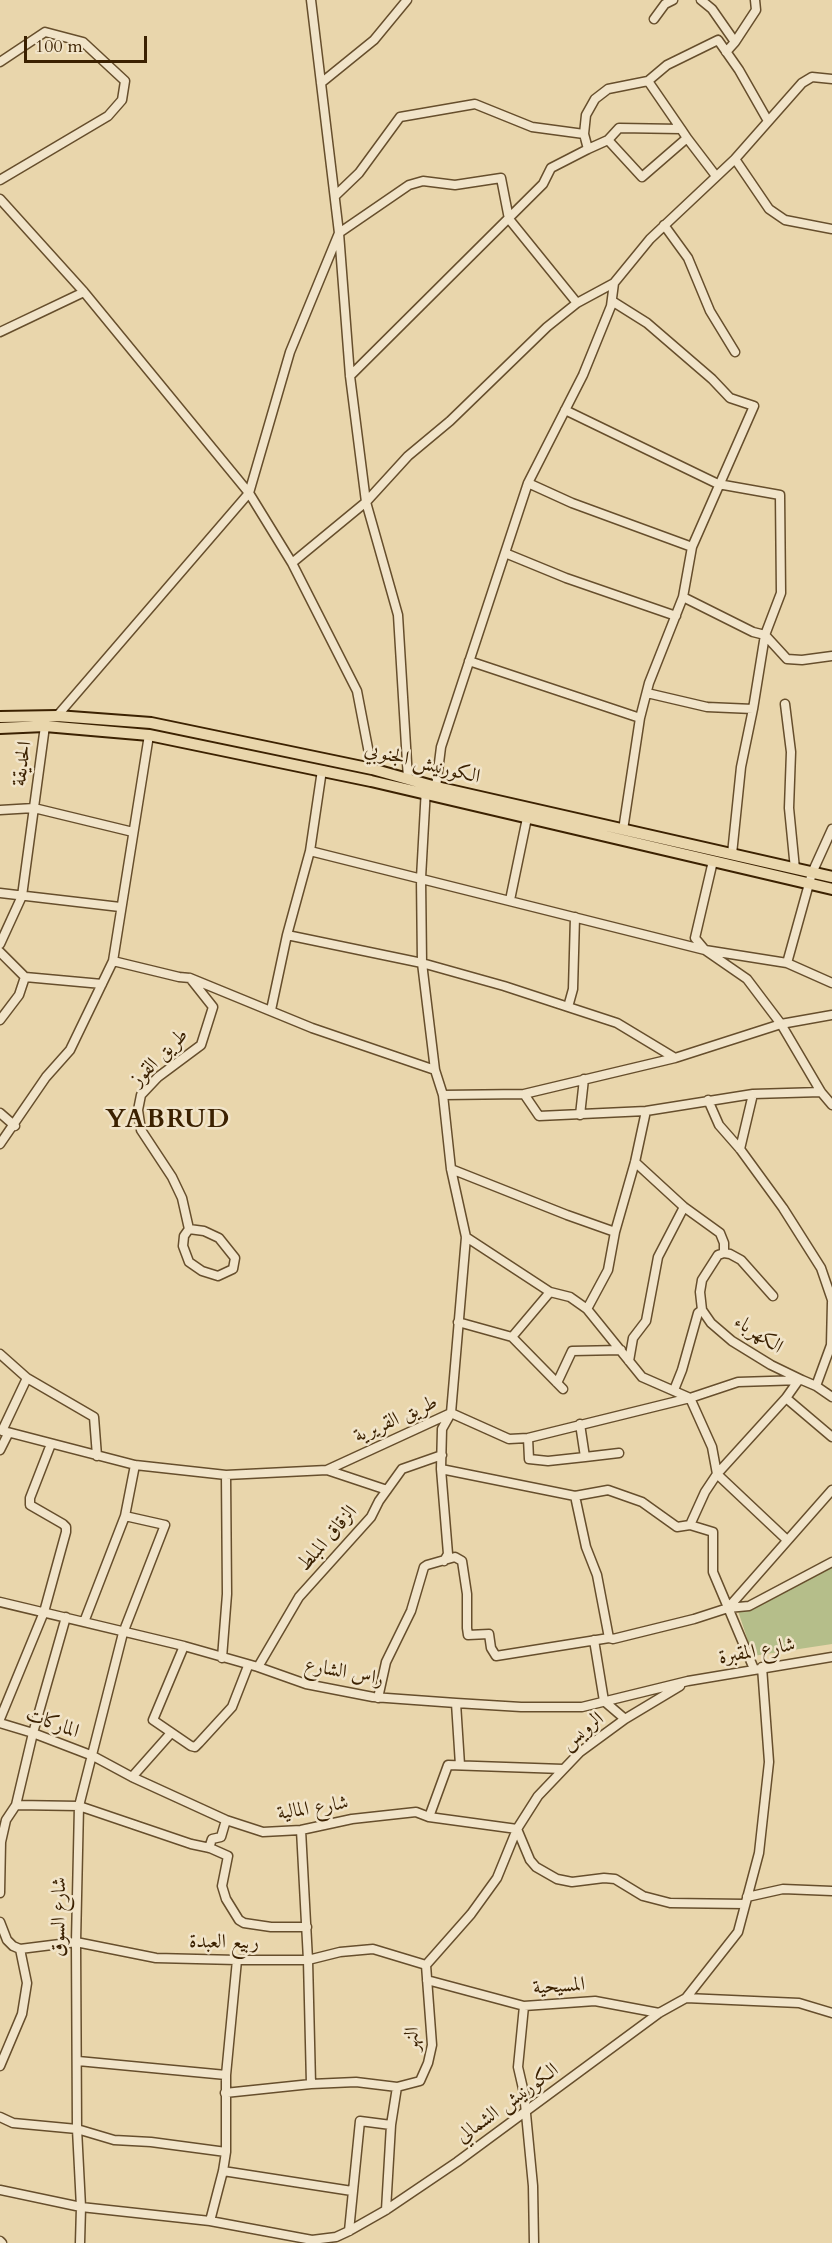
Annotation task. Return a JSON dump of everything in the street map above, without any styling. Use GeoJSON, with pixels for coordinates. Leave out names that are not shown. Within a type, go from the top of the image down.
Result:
{"type":"FeatureCollection","features":[{"type":"Feature","properties":{"kind":"main road","name":"الكورنيش الجنوبي"},"geometry":{"type":"LineString","coordinates":[[0,717],[57,716],[151,723],[372,769],[408,779],[429,789],[527,818],[832,889]]}},
{"type":"Feature","properties":{"kind":"main road","name":"الكورنيش الجنوبي"},"geometry":{"type":"LineString","coordinates":[[0,728],[45,726],[149,735],[429,789],[832,877]]}},
{"type":"Feature","properties":{"kind":"street"},"geometry":{"type":"LineString","coordinates":[[311,0],[335,196],[350,376],[366,502],[398,615],[408,779]]}},
{"type":"Feature","properties":{"kind":"street"},"geometry":{"type":"LineString","coordinates":[[321,83],[374,40],[408,0]]}},
{"type":"Feature","properties":{"kind":"street"},"geometry":{"type":"LineString","coordinates":[[654,19],[665,4],[673,0]]}},
{"type":"Feature","properties":{"kind":"street"},"geometry":{"type":"LineString","coordinates":[[702,0],[712,9],[735,42]]}},
{"type":"Feature","properties":{"kind":"street"},"geometry":{"type":"LineString","coordinates":[[726,52],[756,10],[755,0]]}},
{"type":"Feature","properties":{"kind":"street"},"geometry":{"type":"LineString","coordinates":[[0,62],[45,32],[83,42],[125,81],[122,100],[108,116],[0,180]]}},
{"type":"Feature","properties":{"kind":"street"},"geometry":{"type":"LineString","coordinates":[[588,149],[584,134],[586,115],[595,99],[608,89],[648,81],[667,65],[718,40],[768,121]]}},
{"type":"Feature","properties":{"kind":"street"},"geometry":{"type":"LineString","coordinates":[[292,563],[366,502],[408,456],[450,420],[547,327],[577,303],[614,283],[650,239],[735,159],[802,83],[812,76],[832,79]]}},
{"type":"Feature","properties":{"kind":"street"},"geometry":{"type":"LineString","coordinates":[[648,81],[716,176]]}},
{"type":"Feature","properties":{"kind":"street"},"geometry":{"type":"LineString","coordinates":[[335,196],[359,173],[400,117],[475,104],[532,128],[584,134]]}},
{"type":"Feature","properties":{"kind":"street"},"geometry":{"type":"LineString","coordinates":[[350,376],[543,184],[551,168],[608,140],[619,128],[681,129]]}},
{"type":"Feature","properties":{"kind":"street"},"geometry":{"type":"LineString","coordinates":[[608,140],[642,177],[687,138]]}},
{"type":"Feature","properties":{"kind":"street"},"geometry":{"type":"LineString","coordinates":[[735,159],[769,209],[785,220],[832,229]]}},
{"type":"Feature","properties":{"kind":"street"},"geometry":{"type":"LineString","coordinates":[[57,716],[249,493],[290,352],[339,233],[410,185],[423,181],[454,185],[501,178],[508,219],[577,303]]}},
{"type":"Feature","properties":{"kind":"street"},"geometry":{"type":"LineString","coordinates":[[0,199],[84,292],[249,493],[292,563],[357,691],[372,769]]}},
{"type":"Feature","properties":{"kind":"street"},"geometry":{"type":"LineString","coordinates":[[664,225],[688,258],[710,311],[735,352]]}},
{"type":"Feature","properties":{"kind":"street"},"geometry":{"type":"LineString","coordinates":[[444,1561],[448,1554],[441,1469],[442,1430],[451,1413],[466,1237],[451,1169],[444,1095],[435,1070],[422,963],[421,878],[429,789],[528,483],[583,375],[612,301],[614,283]]}},
{"type":"Feature","properties":{"kind":"street"},"geometry":{"type":"LineString","coordinates":[[0,332],[84,292]]}},
{"type":"Feature","properties":{"kind":"street"},"geometry":{"type":"LineString","coordinates":[[612,301],[647,323],[712,379],[729,398],[754,406],[692,547],[683,597],[640,718],[623,830]]}},
{"type":"Feature","properties":{"kind":"street"},"geometry":{"type":"LineString","coordinates":[[565,410],[718,484],[780,495],[781,592],[765,635],[741,767],[732,854]]}},
{"type":"Feature","properties":{"kind":"street"},"geometry":{"type":"LineString","coordinates":[[528,483],[572,503],[692,547]]}},
{"type":"Feature","properties":{"kind":"street"},"geometry":{"type":"LineString","coordinates":[[505,554],[676,616]]}},
{"type":"Feature","properties":{"kind":"street"},"geometry":{"type":"LineString","coordinates":[[683,597],[753,632],[765,635],[787,659],[802,660],[832,656]]}},
{"type":"Feature","properties":{"kind":"street"},"geometry":{"type":"LineString","coordinates":[[469,661],[640,718]]}},
{"type":"Feature","properties":{"kind":"street"},"geometry":{"type":"LineString","coordinates":[[647,693],[707,707],[753,709]]}},
{"type":"Feature","properties":{"kind":"street"},"geometry":{"type":"LineString","coordinates":[[785,704],[791,752],[789,808],[795,869]]}},
{"type":"Feature","properties":{"kind":"street","name":"الحديقة"},"geometry":{"type":"LineString","coordinates":[[0,944],[22,896],[45,726]]}},
{"type":"Feature","properties":{"kind":"street"},"geometry":{"type":"LineString","coordinates":[[0,1144],[15,1126],[46,1077],[70,1050],[113,961],[149,735]]}},
{"type":"Feature","properties":{"kind":"street"},"geometry":{"type":"LineString","coordinates":[[271,1010],[287,935],[310,851],[322,770]]}},
{"type":"Feature","properties":{"kind":"street"},"geometry":{"type":"LineString","coordinates":[[0,810],[34,808],[133,832]]}},
{"type":"Feature","properties":{"kind":"street"},"geometry":{"type":"LineString","coordinates":[[510,900],[527,818]]}},
{"type":"Feature","properties":{"kind":"street"},"geometry":{"type":"LineString","coordinates":[[787,963],[812,873],[832,829]]}},
{"type":"Feature","properties":{"kind":"street"},"geometry":{"type":"LineString","coordinates":[[310,851],[705,950],[787,963],[832,983]]}},
{"type":"Feature","properties":{"kind":"street"},"geometry":{"type":"LineString","coordinates":[[713,861],[695,938],[705,950],[747,979],[781,1024],[821,1092],[832,1105]]}},
{"type":"Feature","properties":{"kind":"street"},"geometry":{"type":"LineString","coordinates":[[0,893],[120,907]]}},
{"type":"Feature","properties":{"kind":"street"},"geometry":{"type":"LineString","coordinates":[[568,1007],[573,989],[575,917]]}},
{"type":"Feature","properties":{"kind":"street"},"geometry":{"type":"LineString","coordinates":[[287,935],[422,963],[504,986],[617,1023],[675,1058]]}},
{"type":"Feature","properties":{"kind":"street"},"geometry":{"type":"LineString","coordinates":[[0,952],[25,976],[102,984]]}},
{"type":"Feature","properties":{"kind":"street"},"geometry":{"type":"LineString","coordinates":[[113,961],[190,978],[312,1028],[435,1070]]}},
{"type":"Feature","properties":{"kind":"street"},"geometry":{"type":"LineString","coordinates":[[0,1020],[19,995],[25,976]]}},
{"type":"Feature","properties":{"kind":"street","name":"طريق القوز"},"geometry":{"type":"LineString","coordinates":[[189,1229],[204,1231],[219,1238],[235,1258],[233,1269],[218,1276],[202,1271],[189,1262],[183,1246],[184,1236],[189,1229],[182,1198],[172,1177],[141,1130],[138,1110],[141,1095],[158,1077],[201,1045],[213,1007],[190,978]]}},
{"type":"Feature","properties":{"kind":"street"},"geometry":{"type":"LineString","coordinates":[[444,1095],[524,1094],[675,1058],[781,1024],[832,1015]]}},
{"type":"Feature","properties":{"kind":"street"},"geometry":{"type":"LineString","coordinates":[[580,1115],[584,1079]]}},
{"type":"Feature","properties":{"kind":"street"},"geometry":{"type":"LineString","coordinates":[[524,1094],[539,1116],[645,1111],[753,1094],[821,1092]]}},
{"type":"Feature","properties":{"kind":"street"},"geometry":{"type":"LineString","coordinates":[[740,1149],[753,1094]]}},
{"type":"Feature","properties":{"kind":"street"},"geometry":{"type":"LineString","coordinates":[[708,1100],[720,1125],[783,1208],[821,1268],[832,1301],[831,1345],[816,1386]]}},
{"type":"Feature","properties":{"kind":"street"},"geometry":{"type":"LineString","coordinates":[[587,1309],[608,1270],[615,1232],[635,1162],[645,1111]]}},
{"type":"Feature","properties":{"kind":"street"},"geometry":{"type":"LineString","coordinates":[[0,1113],[15,1126]]}},
{"type":"Feature","properties":{"kind":"street"},"geometry":{"type":"LineString","coordinates":[[635,1162],[684,1207],[720,1233],[724,1243],[724,1253]]}},
{"type":"Feature","properties":{"kind":"street"},"geometry":{"type":"LineString","coordinates":[[451,1169],[615,1232]]}},
{"type":"Feature","properties":{"kind":"street"},"geometry":{"type":"LineString","coordinates":[[629,1361],[633,1338],[646,1321],[658,1257],[684,1207]]}},
{"type":"Feature","properties":{"kind":"street"},"geometry":{"type":"LineString","coordinates":[[466,1237],[550,1292],[570,1297],[587,1309],[642,1377],[690,1398],[712,1447],[717,1474],[787,1540]]}},
{"type":"Feature","properties":{"kind":"street"},"geometry":{"type":"LineString","coordinates":[[674,1390],[698,1313],[702,1310],[699,1292],[702,1280],[718,1255],[724,1253],[741,1260],[773,1296]]}},
{"type":"Feature","properties":{"kind":"street"},"geometry":{"type":"LineString","coordinates":[[821,1268],[832,1267]]}},
{"type":"Feature","properties":{"kind":"street"},"geometry":{"type":"LineString","coordinates":[[512,1337],[550,1292]]}},
{"type":"Feature","properties":{"kind":"street","name":"الكهرباء"},"geometry":{"type":"LineString","coordinates":[[702,1310],[711,1323],[732,1341],[800,1381]]}},
{"type":"Feature","properties":{"kind":"street"},"geometry":{"type":"LineString","coordinates":[[458,1322],[512,1337],[560,1386],[572,1351],[621,1350]]}},
{"type":"Feature","properties":{"kind":"street"},"geometry":{"type":"LineString","coordinates":[[0,1354],[27,1378],[94,1417],[97,1456]]}},
{"type":"Feature","properties":{"kind":"street"},"geometry":{"type":"LineString","coordinates":[[0,1450],[3,1432],[27,1378]]}},
{"type":"Feature","properties":{"kind":"street"},"geometry":{"type":"LineString","coordinates":[[441,1469],[575,1496],[608,1490],[642,1502],[677,1527],[690,1525],[705,1492],[717,1474],[800,1381]]}},
{"type":"Feature","properties":{"kind":"street","name":"طريق القريرية"},"geometry":{"type":"LineString","coordinates":[[3,1432],[135,1466],[226,1475],[327,1470],[451,1413],[508,1439],[528,1438],[690,1398],[738,1382],[800,1381],[816,1386],[832,1397]]}},
{"type":"Feature","properties":{"kind":"street"},"geometry":{"type":"LineString","coordinates":[[786,1398],[832,1437]]}},
{"type":"Feature","properties":{"kind":"street"},"geometry":{"type":"LineString","coordinates":[[580,1424],[585,1457]]}},
{"type":"Feature","properties":{"kind":"street"},"geometry":{"type":"LineString","coordinates":[[528,1438],[530,1459],[548,1461],[619,1453]]}},
{"type":"Feature","properties":{"kind":"street"},"geometry":{"type":"LineString","coordinates":[[0,1721],[44,1612],[66,1532],[63,1524],[30,1505],[30,1498],[51,1444]]}},
{"type":"Feature","properties":{"kind":"street","name":"الزقاق المبلط"},"geometry":{"type":"LineString","coordinates":[[258,1667],[300,1597],[371,1517],[402,1469],[442,1455]]}},
{"type":"Feature","properties":{"kind":"street"},"geometry":{"type":"LineString","coordinates":[[84,1622],[125,1516],[135,1466]]}},
{"type":"Feature","properties":{"kind":"street"},"geometry":{"type":"LineString","coordinates":[[327,1470],[387,1490]]}},
{"type":"Feature","properties":{"kind":"street"},"geometry":{"type":"LineString","coordinates":[[222,1658],[227,1594],[226,1475]]}},
{"type":"Feature","properties":{"kind":"street"},"geometry":{"type":"LineString","coordinates":[[728,1608],[832,1490]]}},
{"type":"Feature","properties":{"kind":"street"},"geometry":{"type":"LineString","coordinates":[[575,1496],[586,1547],[597,1575],[609,1638]]}},
{"type":"Feature","properties":{"kind":"street","name":"شارع السوق"},"geometry":{"type":"LineString","coordinates":[[80,2243],[76,1942],[79,1806],[123,1633],[165,1525],[125,1516]]}},
{"type":"Feature","properties":{"kind":"street","name":"الكورنيش الشمالي"},"geometry":{"type":"LineString","coordinates":[[0,2190],[81,2207],[210,2221],[312,2240],[336,2237],[386,2210],[524,2113],[659,2013],[686,1998],[738,1932],[759,1853],[769,1762],[758,1668],[713,1572],[714,1532],[690,1525]]}},
{"type":"Feature","properties":{"kind":"street"},"geometry":{"type":"LineString","coordinates":[[378,1698],[386,1662],[411,1611],[424,1567],[454,1557],[462,1561],[467,1594],[466,1628],[468,1635],[489,1634],[491,1648],[496,1656],[613,1639],[728,1608],[749,1606],[832,1562]]}},
{"type":"Feature","properties":{"kind":"street","name":"راس الشارع"},"geometry":{"type":"LineString","coordinates":[[0,1602],[184,1646],[258,1667],[306,1684],[378,1698],[521,1707],[582,1707],[688,1681]]}},
{"type":"Feature","properties":{"kind":"street"},"geometry":{"type":"LineString","coordinates":[[0,1893],[1,1842],[6,1820],[16,1805],[33,1733],[66,1617]]}},
{"type":"Feature","properties":{"kind":"street"},"geometry":{"type":"LineString","coordinates":[[594,1640],[604,1701],[625,1719]]}},
{"type":"Feature","properties":{"kind":"street"},"geometry":{"type":"LineString","coordinates":[[184,1646],[153,1720],[191,1746],[195,1747],[200,1743],[232,1707],[248,1666]]}},
{"type":"Feature","properties":{"kind":"street","name":"شارع المقبرة"},"geometry":{"type":"LineString","coordinates":[[688,1681],[832,1657]]}},
{"type":"Feature","properties":{"kind":"street","name":"الرويس"},"geometry":{"type":"LineString","coordinates":[[517,1829],[538,1796],[580,1752],[625,1719],[688,1681]]}},
{"type":"Feature","properties":{"kind":"street"},"geometry":{"type":"LineString","coordinates":[[456,1703],[460,1765]]}},
{"type":"Feature","properties":{"kind":"street","name":"الماركات"},"geometry":{"type":"LineString","coordinates":[[0,1721],[93,1756]]}},
{"type":"Feature","properties":{"kind":"street"},"geometry":{"type":"LineString","coordinates":[[132,1777],[171,1733]]}},
{"type":"Feature","properties":{"kind":"street","name":"شارع المالية"},"geometry":{"type":"LineString","coordinates":[[93,1756],[132,1777],[226,1820],[263,1833],[302,1830],[352,1819],[416,1812],[429,1817],[517,1829]]}},
{"type":"Feature","properties":{"kind":"street"},"geometry":{"type":"LineString","coordinates":[[429,1817],[448,1765],[563,1769]]}},
{"type":"Feature","properties":{"kind":"street"},"geometry":{"type":"LineString","coordinates":[[16,1805],[79,1806],[209,1848],[228,1856],[222,1887],[226,1899],[239,1920],[244,1923],[271,1927],[307,1927]]}},
{"type":"Feature","properties":{"kind":"street"},"geometry":{"type":"LineString","coordinates":[[209,1848],[212,1839],[221,1837],[226,1820]]}},
{"type":"Feature","properties":{"kind":"street"},"geometry":{"type":"LineString","coordinates":[[517,1829],[530,1860],[536,1867],[557,1879],[572,1882],[615,1879],[643,1896],[670,1903],[746,1901],[783,1889],[832,1891]]}},
{"type":"Feature","properties":{"kind":"street"},"geometry":{"type":"LineString","coordinates":[[426,1965],[471,1914],[497,1878],[517,1829]]}},
{"type":"Feature","properties":{"kind":"street"},"geometry":{"type":"LineString","coordinates":[[302,1830],[307,1927],[310,2084]]}},
{"type":"Feature","properties":{"kind":"street"},"geometry":{"type":"LineString","coordinates":[[0,1922],[7,1940],[12,1946],[20,1949],[27,1983],[22,2014],[0,2066]]}},
{"type":"Feature","properties":{"kind":"street","name":"ربيع العبدة"},"geometry":{"type":"LineString","coordinates":[[20,1949],[76,1942],[156,1958],[237,1960],[308,1960],[340,1952],[373,1949],[426,1965]]}},
{"type":"Feature","properties":{"kind":"street"},"geometry":{"type":"LineString","coordinates":[[210,2221],[226,2152],[226,2075],[237,1960]]}},
{"type":"Feature","properties":{"kind":"street","name":"النهر"},"geometry":{"type":"LineString","coordinates":[[397,2087],[420,2081],[429,2063],[432,2045],[426,1965]]}},
{"type":"Feature","properties":{"kind":"street","name":"المسيحية"},"geometry":{"type":"LineString","coordinates":[[427,1980],[524,2006],[595,2001],[659,2013]]}},
{"type":"Feature","properties":{"kind":"street"},"geometry":{"type":"LineString","coordinates":[[686,1998],[799,2003],[832,2013]]}},
{"type":"Feature","properties":{"kind":"street"},"geometry":{"type":"LineString","coordinates":[[524,2006],[518,2067],[524,2093],[524,2113],[533,2186],[534,2243]]}},
{"type":"Feature","properties":{"kind":"street"},"geometry":{"type":"LineString","coordinates":[[78,2061],[226,2075]]}},
{"type":"Feature","properties":{"kind":"street"},"geometry":{"type":"LineString","coordinates":[[225,2093],[310,2084],[356,2082],[397,2087],[391,2126],[386,2210]]}},
{"type":"Feature","properties":{"kind":"street"},"geometry":{"type":"LineString","coordinates":[[0,2117],[13,2123],[77,2130],[114,2140],[151,2142],[226,2152]]}},
{"type":"Feature","properties":{"kind":"street"},"geometry":{"type":"LineString","coordinates":[[350,2231],[360,2121],[391,2126]]}},
{"type":"Feature","properties":{"kind":"street"},"geometry":{"type":"LineString","coordinates":[[223,2171],[352,2191]]}},
{"type":"Feature","properties":{"kind":"green space"},"geometry":{"type":"Polygon","coordinates":[[[832,1562],[832,1644],[753,1656],[738,1611],[832,1562]]]}},
{"type":"Feature","properties":{"kind":"district","name":"YABRUD"},"geometry":{"type":"Point","coordinates":[168,1121]}}]}
